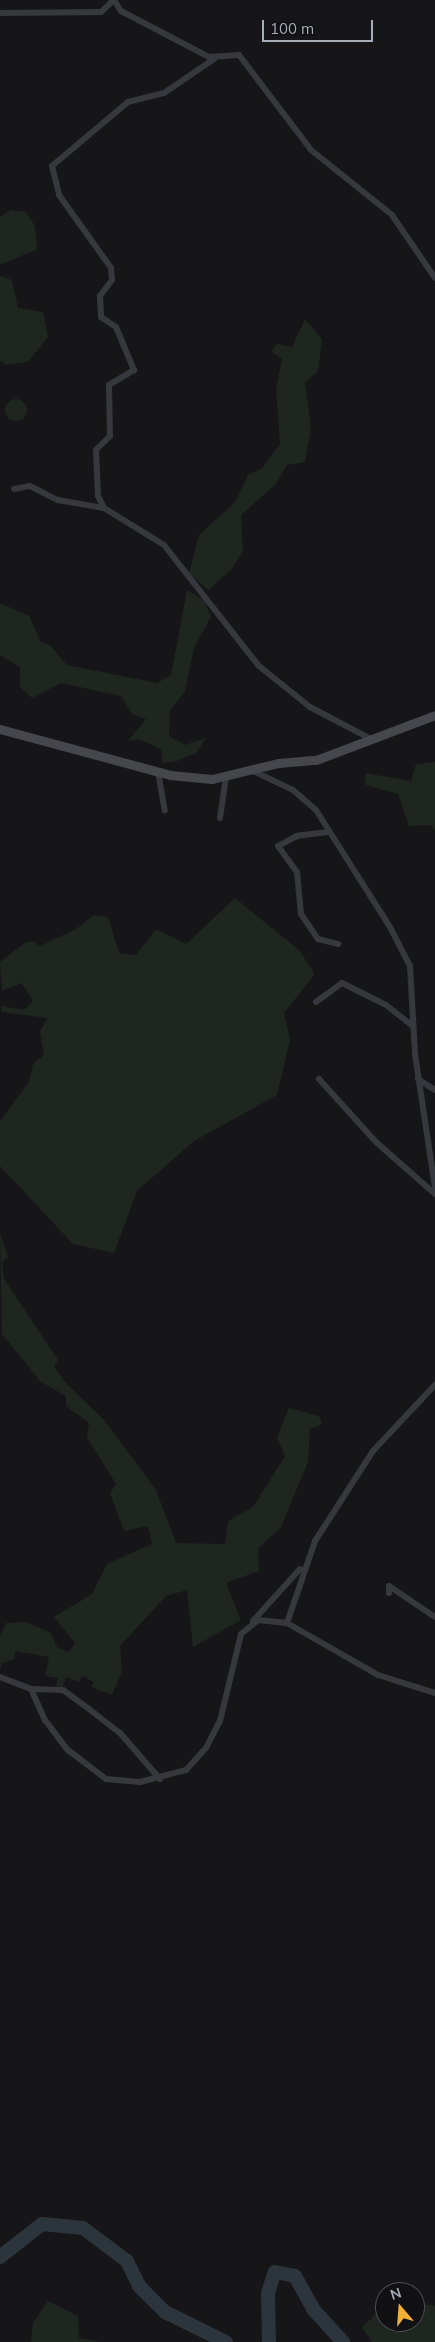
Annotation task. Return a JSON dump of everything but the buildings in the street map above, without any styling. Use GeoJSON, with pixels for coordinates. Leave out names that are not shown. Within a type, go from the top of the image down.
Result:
{"type":"FeatureCollection","features":[{"type":"Feature","properties":{"kind":"street"},"geometry":{"type":"LineString","coordinates":[[0,13],[101,12],[114,0],[120,11],[214,59]]}},
{"type":"Feature","properties":{"kind":"street"},"geometry":{"type":"LineString","coordinates":[[104,508],[96,485],[96,450],[110,436],[109,385],[134,370],[116,327],[101,317],[100,296],[112,280],[111,268],[59,195],[52,166],[128,102],[164,94],[214,59],[234,54],[244,60],[311,150],[392,215],[435,278]]}},
{"type":"Feature","properties":{"kind":"street"},"geometry":{"type":"LineString","coordinates":[[14,489],[30,486],[58,500],[104,508],[160,542],[232,636],[293,696],[369,738]]}},
{"type":"Feature","properties":{"kind":"street"},"geometry":{"type":"LineString","coordinates":[[0,728],[158,772],[196,779],[226,777],[278,763],[316,760],[369,738],[435,715]]}},
{"type":"Feature","properties":{"kind":"street"},"geometry":{"type":"LineString","coordinates":[[253,771],[306,799],[390,927],[410,966],[412,1025],[418,1079],[435,1188]]}},
{"type":"Feature","properties":{"kind":"street"},"geometry":{"type":"LineString","coordinates":[[158,772],[165,810]]}},
{"type":"Feature","properties":{"kind":"street"},"geometry":{"type":"LineString","coordinates":[[220,818],[226,777]]}},
{"type":"Feature","properties":{"kind":"street"},"geometry":{"type":"LineString","coordinates":[[328,832],[297,836],[278,846],[297,872],[301,914],[318,939],[338,944]]}},
{"type":"Feature","properties":{"kind":"street"},"geometry":{"type":"LineString","coordinates":[[316,1002],[342,983],[386,1005],[412,1025]]}},
{"type":"Feature","properties":{"kind":"street"},"geometry":{"type":"LineString","coordinates":[[319,1079],[376,1142],[435,1194]]}},
{"type":"Feature","properties":{"kind":"street"},"geometry":{"type":"LineString","coordinates":[[418,1079],[435,1090]]}},
{"type":"Feature","properties":{"kind":"street"},"geometry":{"type":"LineString","coordinates":[[31,1689],[56,1737],[94,1772],[120,1782],[160,1780],[186,1770],[213,1737],[239,1638],[303,1566],[361,1467],[435,1386]]}},
{"type":"Feature","properties":{"kind":"street"},"geometry":{"type":"LineString","coordinates":[[287,1624],[303,1566]]}},
{"type":"Feature","properties":{"kind":"street"},"geometry":{"type":"LineString","coordinates":[[389,1593],[389,1586],[435,1617]]}},
{"type":"Feature","properties":{"kind":"street"},"geometry":{"type":"LineString","coordinates":[[251,1624],[266,1620],[287,1624],[378,1675],[435,1693]]}},
{"type":"Feature","properties":{"kind":"street"},"geometry":{"type":"LineString","coordinates":[[0,1677],[31,1689],[63,1690],[120,1733],[160,1780]]}},
{"type":"Feature","properties":{"kind":"shaded area"},"geometry":{"type":"Polygon","coordinates":[[[11,210],[26,212],[35,226],[37,249],[0,265],[0,217],[11,210]]]}},
{"type":"Feature","properties":{"kind":"shaded area"},"geometry":{"type":"Polygon","coordinates":[[[0,276],[12,280],[18,308],[43,312],[48,337],[28,362],[6,365],[0,361],[0,276]]]}},
{"type":"Feature","properties":{"kind":"shaded area"},"geometry":{"type":"Polygon","coordinates":[[[305,319],[322,339],[318,371],[305,383],[311,427],[305,462],[287,465],[276,484],[241,515],[243,551],[231,570],[208,590],[189,573],[199,535],[236,501],[248,475],[262,468],[280,444],[276,390],[282,359],[271,351],[277,344],[292,347],[305,319]]]}},
{"type":"Feature","properties":{"kind":"shaded area"},"geometry":{"type":"Polygon","coordinates":[[[16,399],[24,402],[27,410],[24,418],[16,421],[8,418],[5,410],[8,402],[16,399]]]}},
{"type":"Feature","properties":{"kind":"shaded area"},"geometry":{"type":"Polygon","coordinates":[[[187,590],[205,601],[211,617],[194,647],[185,692],[170,710],[169,736],[185,745],[206,738],[196,753],[177,761],[163,763],[161,749],[139,739],[128,741],[146,719],[132,714],[121,696],[61,683],[32,698],[20,687],[20,667],[0,655],[0,603],[29,616],[41,642],[50,645],[67,665],[157,683],[171,675],[187,590]]]}},
{"type":"Feature","properties":{"kind":"shaded area"},"geometry":{"type":"Polygon","coordinates":[[[435,762],[435,831],[430,825],[409,826],[398,794],[366,785],[365,773],[411,781],[416,764],[435,762]]]}},
{"type":"Feature","properties":{"kind":"shaded area"},"geometry":{"type":"Polygon","coordinates":[[[235,898],[299,950],[315,974],[284,1013],[290,1040],[277,1095],[194,1141],[137,1191],[114,1253],[73,1244],[0,1166],[0,1121],[29,1082],[33,1064],[44,1055],[40,1032],[47,1018],[2,1012],[1,1006],[24,1010],[33,1001],[22,983],[2,991],[0,962],[23,944],[32,941],[40,946],[76,929],[94,915],[108,917],[119,953],[136,955],[156,929],[186,944],[235,898]]]}},
{"type":"Feature","properties":{"kind":"shaded area"},"geometry":{"type":"Polygon","coordinates":[[[0,1233],[8,1257],[2,1262],[4,1279],[58,1360],[54,1366],[65,1382],[105,1421],[156,1490],[176,1543],[225,1544],[228,1521],[253,1507],[285,1456],[277,1437],[289,1408],[319,1416],[322,1424],[310,1429],[308,1462],[281,1527],[258,1549],[259,1571],[226,1583],[241,1620],[193,1647],[187,1590],[166,1596],[120,1646],[122,1671],[112,1695],[91,1687],[94,1682],[82,1676],[79,1682],[66,1677],[62,1688],[56,1686],[58,1678],[45,1676],[49,1657],[16,1651],[14,1659],[2,1663],[0,1670],[0,1636],[6,1623],[26,1622],[51,1633],[57,1647],[69,1652],[75,1643],[54,1617],[92,1594],[107,1564],[152,1544],[148,1526],[124,1531],[110,1493],[116,1484],[87,1437],[89,1423],[66,1406],[66,1396],[41,1382],[2,1334],[0,1233]]]}},
{"type":"Feature","properties":{"kind":"shaded area"},"geometry":{"type":"Polygon","coordinates":[[[48,2301],[78,2316],[79,2338],[99,2342],[31,2342],[33,2323],[48,2301]]]}},
{"type":"Feature","properties":{"kind":"shaded area"},"geometry":{"type":"Polygon","coordinates":[[[425,2304],[435,2306],[435,2342],[372,2342],[362,2328],[375,2314],[375,2332],[425,2332],[425,2304]]]}},
{"type":"Feature","properties":{"kind":"waterway"},"geometry":{"type":"LineString","coordinates":[[0,2257],[42,2224],[83,2228],[127,2261],[139,2286],[165,2312],[226,2342]]}},
{"type":"Feature","properties":{"kind":"waterway"},"geometry":{"type":"LineString","coordinates":[[269,2342],[268,2293],[275,2272],[295,2276],[313,2309],[343,2342]]}}]}
